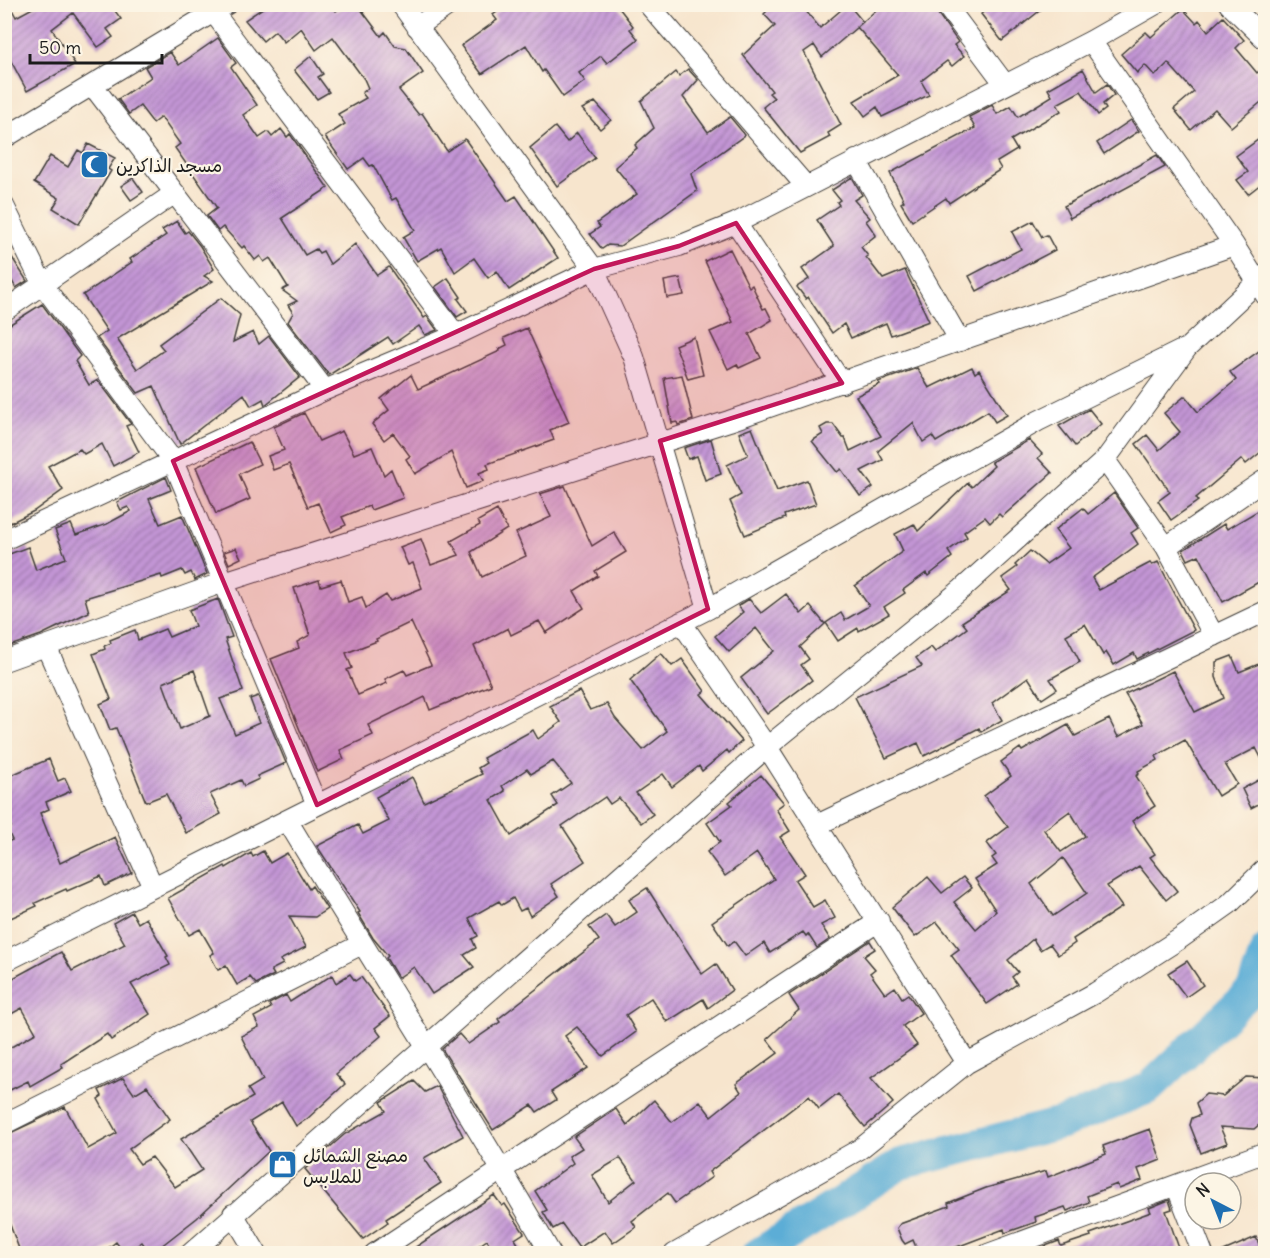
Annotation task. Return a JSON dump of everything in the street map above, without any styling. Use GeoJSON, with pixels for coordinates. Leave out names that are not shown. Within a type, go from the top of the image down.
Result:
{"type":"FeatureCollection","features":[{"type":"Feature","properties":{"kind":"street"},"geometry":{"type":"LineString","coordinates":[[401,4],[594,268],[634,357],[708,609]]}},
{"type":"Feature","properties":{"kind":"street"},"geometry":{"type":"LineString","coordinates":[[417,27],[450,4]]}},
{"type":"Feature","properties":{"kind":"street"},"geometry":{"type":"LineString","coordinates":[[648,4],[805,185]]}},
{"type":"Feature","properties":{"kind":"street"},"geometry":{"type":"LineString","coordinates":[[945,4],[1004,83]]}},
{"type":"Feature","properties":{"kind":"street"},"geometry":{"type":"LineString","coordinates":[[1229,4],[1266,40]]}},
{"type":"Feature","properties":{"kind":"street"},"geometry":{"type":"LineString","coordinates":[[4,540],[325,390],[456,334],[594,268],[679,246],[736,223],[805,185],[1091,41],[1154,5]]}},
{"type":"Feature","properties":{"kind":"street"},"geometry":{"type":"LineString","coordinates":[[4,138],[221,9],[456,334]]}},
{"type":"Feature","properties":{"kind":"street"},"geometry":{"type":"LineString","coordinates":[[190,1254],[767,747],[962,589],[1105,460],[1187,348],[1263,284],[1091,41]]}},
{"type":"Feature","properties":{"kind":"street"},"geometry":{"type":"LineString","coordinates":[[93,86],[325,390]]}},
{"type":"Feature","properties":{"kind":"street"},"geometry":{"type":"LineString","coordinates":[[856,160],[960,341]]}},
{"type":"Feature","properties":{"kind":"street"},"geometry":{"type":"LineString","coordinates":[[4,311],[175,193]]}},
{"type":"Feature","properties":{"kind":"street"},"geometry":{"type":"LineString","coordinates":[[4,206],[44,285],[173,460],[317,805]]}},
{"type":"Feature","properties":{"kind":"street"},"geometry":{"type":"LineString","coordinates":[[736,223],[842,383]]}},
{"type":"Feature","properties":{"kind":"street"},"geometry":{"type":"LineString","coordinates":[[4,662],[224,582],[842,383],[1234,245]]}},
{"type":"Feature","properties":{"kind":"street"},"geometry":{"type":"LineString","coordinates":[[4,962],[708,609],[1038,421],[1187,348]]}},
{"type":"Feature","properties":{"kind":"street"},"geometry":{"type":"LineString","coordinates":[[1105,460],[1166,547],[1214,636]]}},
{"type":"Feature","properties":{"kind":"street"},"geometry":{"type":"LineString","coordinates":[[1166,547],[1266,478]]}},
{"type":"Feature","properties":{"kind":"street"},"geometry":{"type":"LineString","coordinates":[[817,825],[1266,611]]}},
{"type":"Feature","properties":{"kind":"street"},"geometry":{"type":"LineString","coordinates":[[681,622],[767,747],[967,1063]]}},
{"type":"Feature","properties":{"kind":"street"},"geometry":{"type":"LineString","coordinates":[[46,646],[153,887]]}},
{"type":"Feature","properties":{"kind":"street"},"geometry":{"type":"LineString","coordinates":[[287,820],[424,1046],[503,1169],[551,1254]]}},
{"type":"Feature","properties":{"kind":"street"},"geometry":{"type":"LineString","coordinates":[[674,1254],[860,1149],[967,1063],[1095,993],[1181,938],[1229,904],[1265,867]]}},
{"type":"Feature","properties":{"kind":"street"},"geometry":{"type":"LineString","coordinates":[[374,1254],[879,921]]}},
{"type":"Feature","properties":{"kind":"street"},"geometry":{"type":"LineString","coordinates":[[4,1124],[362,944]]}},
{"type":"Feature","properties":{"kind":"street"},"geometry":{"type":"LineString","coordinates":[[988,1254],[1266,1152]]}},
{"type":"Feature","properties":{"kind":"street"},"geometry":{"type":"LineString","coordinates":[[1176,1185],[1203,1254]]}},
{"type":"Feature","properties":{"kind":"street"},"geometry":{"type":"LineString","coordinates":[[233,1214],[257,1254]]}},
{"type":"Feature","properties":{"kind":"highlighted area"},"geometry":{"type":"Polygon","coordinates":[[[736,223],[842,383],[660,441],[708,609],[317,805],[173,461],[594,269],[679,246],[736,223]]]}},
{"type":"Feature","properties":{"kind":"building"},"geometry":{"type":"Polygon","coordinates":[[[4,4],[9,4],[16,17],[40,4],[110,4],[121,19],[107,29],[113,37],[98,47],[73,13],[52,29],[75,64],[27,91],[11,61],[4,65],[4,4]]]}},
{"type":"Feature","properties":{"kind":"building"},"geometry":{"type":"Polygon","coordinates":[[[269,4],[331,4],[336,11],[346,4],[357,4],[381,36],[385,32],[395,46],[406,48],[423,73],[399,90],[419,115],[422,113],[447,151],[465,139],[508,201],[516,196],[558,258],[509,290],[497,271],[488,278],[474,258],[455,272],[441,247],[417,261],[403,237],[415,230],[396,198],[392,200],[373,165],[370,166],[364,158],[348,169],[325,137],[345,124],[338,114],[366,98],[362,93],[368,88],[364,79],[333,37],[316,50],[301,28],[284,42],[275,31],[263,41],[245,20],[269,4]]]}},
{"type":"Feature","properties":{"kind":"building"},"geometry":{"type":"Polygon","coordinates":[[[508,4],[616,4],[633,26],[630,29],[638,39],[607,63],[601,56],[579,73],[585,81],[563,97],[544,70],[542,72],[526,45],[482,74],[461,46],[497,20],[493,15],[508,4]]]}},
{"type":"Feature","properties":{"kind":"building"},"geometry":{"type":"Polygon","coordinates":[[[774,4],[800,4],[820,28],[848,4],[863,22],[822,57],[814,45],[804,52],[841,125],[828,133],[830,137],[800,153],[763,107],[774,98],[769,93],[772,91],[743,55],[775,26],[764,14],[774,4]]]}},
{"type":"Feature","properties":{"kind":"building"},"geometry":{"type":"Polygon","coordinates":[[[883,4],[931,4],[958,42],[954,45],[964,56],[952,66],[947,61],[921,81],[929,95],[882,117],[877,107],[865,116],[854,101],[898,75],[857,27],[883,4]]]}},
{"type":"Feature","properties":{"kind":"building"},"geometry":{"type":"Polygon","coordinates":[[[993,4],[1048,4],[1002,41],[981,14],[993,4]]]}},
{"type":"Feature","properties":{"kind":"building"},"geometry":{"type":"Polygon","coordinates":[[[1183,9],[1196,23],[1199,20],[1208,31],[1223,17],[1244,40],[1236,48],[1257,73],[1266,65],[1266,98],[1231,127],[1215,109],[1191,130],[1174,109],[1194,92],[1168,63],[1155,76],[1145,65],[1137,73],[1121,54],[1146,32],[1151,37],[1183,9]]]}},
{"type":"Feature","properties":{"kind":"building"},"geometry":{"type":"Polygon","coordinates":[[[218,38],[236,63],[231,67],[257,105],[243,115],[259,138],[268,132],[272,137],[281,129],[287,137],[290,134],[328,188],[282,218],[305,255],[316,249],[319,253],[323,251],[330,264],[355,244],[377,275],[389,267],[424,318],[427,316],[437,330],[425,335],[419,326],[393,344],[388,337],[329,375],[288,322],[293,313],[288,305],[297,301],[282,290],[288,287],[270,258],[264,262],[260,256],[255,260],[244,246],[242,248],[223,227],[218,231],[207,216],[217,208],[175,148],[180,144],[161,117],[153,123],[140,106],[129,114],[118,99],[151,77],[145,67],[170,52],[179,65],[218,38]]]}},
{"type":"Feature","properties":{"kind":"building"},"geometry":{"type":"Polygon","coordinates":[[[311,56],[323,74],[318,77],[329,92],[317,99],[294,70],[311,56]]]}},
{"type":"Feature","properties":{"kind":"building"},"geometry":{"type":"Polygon","coordinates":[[[688,69],[698,80],[683,97],[708,132],[730,117],[745,135],[691,174],[697,191],[620,246],[608,245],[602,249],[590,234],[600,227],[597,223],[637,194],[615,167],[637,148],[635,145],[654,128],[641,101],[676,72],[679,76],[688,69]]]}},
{"type":"Feature","properties":{"kind":"building"},"geometry":{"type":"Polygon","coordinates":[[[1083,69],[1096,92],[1107,84],[1114,95],[1103,104],[1106,109],[1098,115],[1081,91],[1057,104],[1061,111],[1011,140],[1017,150],[997,162],[1001,169],[949,203],[946,198],[912,221],[901,203],[904,201],[890,173],[975,128],[969,117],[992,105],[997,114],[1011,106],[1018,117],[1052,96],[1048,89],[1083,69]]]}},
{"type":"Feature","properties":{"kind":"building"},"geometry":{"type":"Polygon","coordinates":[[[595,102],[611,120],[600,129],[582,109],[595,102]]]}},
{"type":"Feature","properties":{"kind":"building"},"geometry":{"type":"Polygon","coordinates":[[[1131,120],[1139,131],[1104,154],[1097,143],[1131,120]]]}},
{"type":"Feature","properties":{"kind":"building"},"geometry":{"type":"Polygon","coordinates":[[[555,127],[567,142],[577,133],[595,158],[557,186],[530,148],[555,127]]]}},
{"type":"Feature","properties":{"kind":"building"},"geometry":{"type":"Polygon","coordinates":[[[1266,134],[1266,180],[1248,194],[1237,180],[1248,172],[1236,156],[1266,134]]]}},
{"type":"Feature","properties":{"kind":"building"},"geometry":{"type":"Polygon","coordinates":[[[88,144],[115,158],[108,169],[111,171],[79,224],[53,208],[59,198],[34,183],[50,156],[68,167],[78,150],[83,153],[88,144]]]}},
{"type":"Feature","properties":{"kind":"building"},"geometry":{"type":"Polygon","coordinates":[[[1157,155],[1165,167],[1070,218],[1064,206],[1157,155]]]}},
{"type":"Feature","properties":{"kind":"building"},"geometry":{"type":"Polygon","coordinates":[[[852,177],[862,195],[854,200],[870,218],[866,221],[876,235],[861,247],[868,256],[866,257],[883,279],[905,270],[929,321],[891,335],[886,323],[851,338],[844,324],[832,333],[808,297],[806,299],[797,287],[809,279],[802,269],[834,246],[817,220],[839,205],[837,202],[840,200],[832,190],[852,177]]]}},
{"type":"Feature","properties":{"kind":"building"},"geometry":{"type":"Polygon","coordinates":[[[133,178],[143,192],[131,200],[121,186],[133,178]]]}},
{"type":"Feature","properties":{"kind":"building"},"geometry":{"type":"Polygon","coordinates":[[[177,221],[185,233],[188,231],[200,246],[214,269],[204,276],[213,281],[117,339],[137,369],[164,350],[159,344],[221,298],[240,315],[233,342],[253,332],[259,344],[269,336],[300,377],[265,405],[263,399],[251,406],[244,394],[180,444],[154,386],[138,393],[97,338],[107,331],[83,295],[132,262],[130,259],[166,235],[162,230],[177,221]]]}},
{"type":"Feature","properties":{"kind":"building"},"geometry":{"type":"Polygon","coordinates":[[[1033,221],[1042,237],[1047,235],[1055,250],[977,291],[969,276],[1021,249],[1012,232],[1033,221]]]}},
{"type":"Feature","properties":{"kind":"building"},"geometry":{"type":"Polygon","coordinates":[[[6,248],[27,281],[16,288],[4,267],[6,248]]]}},
{"type":"Feature","properties":{"kind":"building"},"geometry":{"type":"Polygon","coordinates":[[[730,249],[749,287],[752,285],[763,309],[766,308],[772,320],[749,334],[761,358],[739,368],[737,364],[728,369],[710,332],[733,322],[705,261],[730,249]]]}},
{"type":"Feature","properties":{"kind":"building"},"geometry":{"type":"Polygon","coordinates":[[[448,278],[461,297],[458,299],[467,311],[457,317],[435,287],[448,278]]]}},
{"type":"Feature","properties":{"kind":"building"},"geometry":{"type":"Polygon","coordinates":[[[680,278],[684,295],[667,298],[664,281],[680,278]]]}},
{"type":"Feature","properties":{"kind":"building"},"geometry":{"type":"Polygon","coordinates":[[[42,304],[80,356],[75,361],[89,385],[98,380],[131,424],[126,426],[139,452],[113,466],[102,444],[84,454],[80,449],[48,466],[63,490],[34,511],[4,526],[4,328],[42,304]]]}},
{"type":"Feature","properties":{"kind":"building"},"geometry":{"type":"Polygon","coordinates":[[[527,328],[569,422],[550,430],[554,440],[487,464],[489,469],[479,473],[483,481],[466,488],[451,452],[415,474],[406,459],[410,456],[393,433],[384,440],[372,424],[389,410],[381,399],[411,375],[418,389],[500,351],[499,349],[507,345],[504,338],[527,328]]]}},
{"type":"Feature","properties":{"kind":"building"},"geometry":{"type":"Polygon","coordinates":[[[694,337],[703,375],[688,379],[675,345],[694,337]]]}},
{"type":"Feature","properties":{"kind":"building"},"geometry":{"type":"Polygon","coordinates":[[[1266,346],[1266,448],[1246,464],[1242,459],[1196,498],[1198,501],[1171,520],[1158,501],[1170,492],[1136,444],[1147,435],[1159,450],[1180,432],[1164,413],[1185,396],[1198,412],[1236,380],[1230,372],[1266,346]]]}},
{"type":"Feature","properties":{"kind":"building"},"geometry":{"type":"Polygon","coordinates":[[[972,367],[975,373],[979,370],[1007,415],[995,422],[988,411],[936,442],[932,436],[923,442],[913,423],[878,451],[883,460],[861,471],[873,487],[860,496],[841,469],[837,472],[812,441],[823,434],[820,428],[827,424],[833,424],[845,438],[850,451],[881,436],[856,396],[880,384],[878,382],[917,368],[929,388],[972,367]]]}},
{"type":"Feature","properties":{"kind":"building"},"geometry":{"type":"Polygon","coordinates":[[[682,375],[693,420],[678,425],[677,422],[672,423],[664,378],[682,375]]]}},
{"type":"Feature","properties":{"kind":"building"},"geometry":{"type":"Polygon","coordinates":[[[1089,409],[1101,424],[1075,446],[1059,426],[1089,409]]]}},
{"type":"Feature","properties":{"kind":"building"},"geometry":{"type":"Polygon","coordinates":[[[304,413],[319,441],[342,431],[354,454],[372,447],[384,475],[391,469],[403,498],[371,510],[369,506],[342,517],[346,525],[331,532],[318,503],[308,507],[289,464],[273,470],[268,456],[284,450],[274,427],[304,413]]]}},
{"type":"Feature","properties":{"kind":"building"},"geometry":{"type":"Polygon","coordinates":[[[752,428],[777,491],[807,480],[816,504],[784,515],[785,518],[745,535],[730,501],[741,495],[727,465],[748,455],[739,433],[752,428]]]}},
{"type":"Feature","properties":{"kind":"building"},"geometry":{"type":"Polygon","coordinates":[[[711,439],[721,474],[705,480],[697,456],[688,459],[684,448],[711,439]]]}},
{"type":"Feature","properties":{"kind":"building"},"geometry":{"type":"Polygon","coordinates":[[[1029,440],[1042,454],[1038,458],[1052,473],[1002,517],[999,514],[990,523],[985,517],[964,532],[967,537],[948,551],[952,557],[928,576],[926,573],[903,590],[905,593],[884,607],[889,614],[859,631],[858,628],[838,641],[826,623],[841,613],[845,620],[869,606],[855,586],[903,551],[895,534],[914,524],[918,531],[968,483],[972,487],[994,466],[991,462],[1029,440]]]}},
{"type":"Feature","properties":{"kind":"building"},"geometry":{"type":"Polygon","coordinates":[[[249,442],[260,464],[239,474],[250,499],[216,514],[196,467],[249,442]]]}},
{"type":"Feature","properties":{"kind":"building"},"geometry":{"type":"Polygon","coordinates":[[[166,477],[171,490],[149,499],[160,524],[182,515],[207,574],[195,580],[191,572],[185,575],[182,570],[162,578],[161,575],[85,598],[89,612],[41,635],[4,648],[4,556],[28,547],[36,570],[66,558],[55,530],[71,524],[76,535],[107,524],[131,511],[128,507],[121,510],[117,502],[166,477]]]}},
{"type":"Feature","properties":{"kind":"building"},"geometry":{"type":"Polygon","coordinates":[[[565,486],[592,546],[614,532],[626,552],[595,571],[598,576],[574,591],[584,608],[546,633],[539,621],[511,635],[508,628],[474,646],[491,685],[430,710],[425,697],[368,725],[373,735],[340,750],[344,759],[317,772],[271,659],[299,648],[297,642],[310,635],[294,588],[319,580],[321,586],[341,580],[348,602],[362,597],[366,608],[386,595],[390,601],[422,588],[413,563],[408,565],[400,547],[421,539],[431,565],[459,555],[451,541],[480,525],[478,521],[497,510],[507,529],[471,552],[482,577],[526,556],[516,533],[551,517],[540,494],[565,486]],[[411,622],[376,639],[377,641],[346,653],[352,668],[347,670],[358,695],[387,683],[385,679],[404,670],[407,675],[431,665],[411,622]]]}},
{"type":"Feature","properties":{"kind":"building"},"geometry":{"type":"Polygon","coordinates":[[[1114,493],[1138,528],[1131,533],[1138,544],[1092,578],[1099,590],[1150,563],[1152,565],[1158,562],[1194,630],[1137,659],[1134,653],[1114,665],[1106,652],[1103,655],[1085,624],[1066,635],[1080,662],[1050,679],[1057,689],[1042,699],[1028,677],[992,703],[1002,720],[981,732],[979,728],[924,756],[918,743],[886,758],[855,697],[922,666],[916,658],[931,647],[935,652],[967,628],[962,622],[1011,590],[1002,578],[1017,567],[1015,565],[1030,551],[1046,564],[1069,548],[1055,530],[1083,508],[1088,514],[1114,493]]]}},
{"type":"Feature","properties":{"kind":"building"},"geometry":{"type":"Polygon","coordinates":[[[1266,506],[1266,578],[1223,602],[1199,555],[1188,560],[1183,550],[1224,524],[1227,529],[1266,506]]]}},
{"type":"Feature","properties":{"kind":"building"},"geometry":{"type":"Polygon","coordinates":[[[236,548],[241,558],[229,564],[224,552],[236,548]]]}},
{"type":"Feature","properties":{"kind":"building"},"geometry":{"type":"Polygon","coordinates":[[[786,594],[801,614],[810,606],[825,624],[800,647],[809,659],[801,665],[812,680],[767,714],[741,678],[774,651],[756,628],[729,652],[715,636],[743,612],[738,606],[749,599],[761,613],[786,594]]]}},
{"type":"Feature","properties":{"kind":"building"},"geometry":{"type":"Polygon","coordinates":[[[218,599],[232,637],[225,639],[243,691],[220,699],[235,734],[259,723],[250,699],[258,696],[286,763],[257,776],[259,779],[244,786],[241,780],[210,794],[221,814],[186,833],[166,794],[146,802],[116,728],[110,730],[100,704],[111,699],[93,654],[105,649],[104,646],[111,643],[110,640],[135,630],[138,640],[165,629],[169,637],[195,626],[189,610],[218,599]],[[194,670],[163,683],[180,729],[210,716],[194,670]]]}},
{"type":"Feature","properties":{"kind":"building"},"geometry":{"type":"Polygon","coordinates":[[[661,653],[672,666],[682,659],[705,691],[701,694],[742,741],[702,771],[699,766],[672,787],[663,774],[636,793],[653,814],[641,823],[619,798],[610,804],[605,797],[562,826],[585,861],[551,884],[559,896],[530,916],[526,908],[520,911],[513,898],[502,905],[499,901],[469,918],[478,936],[472,939],[476,948],[464,955],[474,967],[432,994],[414,967],[398,978],[386,958],[388,956],[373,938],[358,913],[360,912],[317,846],[358,825],[363,834],[389,821],[376,797],[412,777],[424,802],[482,774],[478,768],[486,763],[483,758],[533,730],[538,739],[561,722],[550,706],[579,691],[590,710],[607,704],[615,718],[643,750],[667,731],[630,680],[661,653]],[[553,761],[531,774],[527,769],[502,786],[505,791],[491,800],[511,836],[558,805],[552,796],[571,783],[553,761]]]}},
{"type":"Feature","properties":{"kind":"building"},"geometry":{"type":"Polygon","coordinates":[[[1232,656],[1239,672],[1266,661],[1266,767],[1256,748],[1225,764],[1237,784],[1218,796],[1185,740],[1156,756],[1158,760],[1138,771],[1139,774],[1136,776],[1155,806],[1132,821],[1155,854],[1150,857],[1177,891],[1166,900],[1139,866],[1107,886],[1122,907],[1073,939],[1075,943],[1058,955],[1050,944],[1040,950],[1033,939],[1008,960],[1018,972],[1012,977],[1017,984],[987,1004],[951,955],[959,949],[937,922],[915,937],[892,907],[928,877],[942,893],[963,877],[972,888],[954,902],[976,929],[996,911],[975,879],[997,865],[992,858],[996,855],[987,843],[1008,827],[984,796],[1011,776],[1001,762],[1020,748],[1022,751],[1068,725],[1075,736],[1109,719],[1118,737],[1143,724],[1125,694],[1173,671],[1195,712],[1224,698],[1216,677],[1216,662],[1232,656]],[[1070,811],[1044,830],[1061,852],[1085,836],[1070,811]],[[1063,858],[1031,884],[1053,916],[1087,893],[1063,858]]]}},
{"type":"Feature","properties":{"kind":"building"},"geometry":{"type":"Polygon","coordinates":[[[49,759],[58,781],[65,778],[71,791],[46,802],[49,809],[40,813],[60,863],[115,837],[132,873],[105,886],[101,876],[67,891],[66,889],[35,903],[37,906],[4,921],[4,843],[12,840],[7,829],[11,827],[4,812],[4,778],[49,759]]]}},
{"type":"Feature","properties":{"kind":"building"},"geometry":{"type":"Polygon","coordinates":[[[761,775],[784,803],[776,809],[790,831],[780,837],[805,874],[795,880],[813,907],[825,900],[835,918],[821,925],[830,939],[817,948],[808,934],[806,936],[803,932],[770,953],[764,943],[745,956],[734,941],[728,946],[712,922],[774,879],[757,853],[725,876],[707,852],[720,842],[707,823],[732,805],[729,802],[761,775]]]}},
{"type":"Feature","properties":{"kind":"building"},"geometry":{"type":"Polygon","coordinates":[[[1266,776],[1266,800],[1251,808],[1242,789],[1266,776]]]}},
{"type":"Feature","properties":{"kind":"building"},"geometry":{"type":"Polygon","coordinates":[[[263,851],[270,863],[287,853],[309,889],[312,886],[327,909],[315,917],[289,916],[306,947],[280,960],[283,964],[271,970],[274,975],[256,984],[250,977],[237,985],[226,966],[218,970],[210,955],[214,953],[200,929],[189,935],[168,898],[251,853],[253,857],[263,851]]]}},
{"type":"Feature","properties":{"kind":"building"},"geometry":{"type":"Polygon","coordinates":[[[647,888],[702,974],[716,964],[732,990],[708,1008],[703,999],[667,1022],[651,998],[626,1015],[636,1032],[603,1056],[577,1027],[565,1036],[588,1068],[551,1092],[556,1100],[537,1112],[532,1105],[493,1130],[442,1049],[459,1034],[468,1044],[500,1022],[498,1019],[599,940],[589,927],[606,915],[615,927],[637,912],[629,900],[647,888]]]}},
{"type":"Feature","properties":{"kind":"building"},"geometry":{"type":"Polygon","coordinates":[[[132,912],[138,923],[146,918],[168,956],[166,957],[170,965],[131,984],[150,1014],[111,1040],[107,1034],[61,1064],[63,1067],[30,1086],[28,1081],[4,1093],[4,1051],[36,1033],[22,1008],[4,1018],[4,983],[61,952],[72,971],[125,944],[113,923],[132,912]]]}},
{"type":"Feature","properties":{"kind":"building"},"geometry":{"type":"Polygon","coordinates":[[[870,941],[875,949],[864,956],[875,969],[870,973],[885,994],[895,987],[902,998],[908,994],[921,1013],[903,1026],[917,1045],[871,1078],[893,1103],[865,1127],[838,1094],[819,1109],[809,1096],[709,1172],[712,1177],[675,1203],[668,1193],[632,1221],[636,1227],[613,1243],[605,1231],[579,1248],[562,1224],[553,1229],[543,1212],[547,1210],[535,1191],[573,1163],[569,1156],[582,1148],[574,1137],[616,1109],[627,1125],[654,1100],[672,1122],[700,1101],[711,1116],[741,1092],[736,1084],[778,1053],[767,1039],[799,1010],[789,995],[870,941]],[[620,1158],[592,1175],[608,1202],[636,1180],[620,1158]]]}},
{"type":"Feature","properties":{"kind":"building"},"geometry":{"type":"Polygon","coordinates":[[[1187,961],[1203,985],[1186,997],[1168,973],[1187,961]]]}},
{"type":"Feature","properties":{"kind":"building"},"geometry":{"type":"Polygon","coordinates":[[[350,974],[355,981],[361,977],[390,1016],[375,1028],[381,1036],[336,1074],[345,1084],[307,1119],[296,1126],[282,1102],[250,1122],[269,1151],[197,1218],[151,1254],[142,1242],[125,1254],[116,1242],[100,1254],[21,1254],[4,1209],[4,1136],[65,1107],[88,1149],[117,1133],[98,1099],[102,1096],[99,1090],[123,1078],[134,1094],[147,1086],[170,1119],[129,1149],[140,1164],[152,1157],[175,1187],[202,1170],[181,1139],[253,1097],[248,1089],[263,1080],[241,1036],[259,1027],[254,1017],[271,1008],[269,1004],[286,995],[290,1002],[332,975],[336,983],[350,974]]]}},
{"type":"Feature","properties":{"kind":"building"},"geometry":{"type":"Polygon","coordinates":[[[1246,1077],[1266,1078],[1266,1119],[1254,1129],[1220,1127],[1227,1143],[1201,1153],[1190,1125],[1192,1118],[1200,1115],[1196,1103],[1206,1094],[1223,1096],[1246,1077]]]}},
{"type":"Feature","properties":{"kind":"building"},"geometry":{"type":"Polygon","coordinates":[[[414,1081],[425,1092],[437,1086],[463,1136],[424,1158],[441,1183],[386,1219],[388,1222],[363,1239],[305,1169],[345,1134],[386,1111],[381,1102],[414,1081]]]}},
{"type":"Feature","properties":{"kind":"building"},"geometry":{"type":"Polygon","coordinates":[[[1150,1129],[1161,1160],[1138,1169],[1142,1180],[1119,1189],[1117,1184],[1087,1196],[1089,1202],[1067,1211],[1065,1207],[1035,1217],[1036,1222],[1005,1233],[1004,1229],[941,1253],[939,1249],[919,1254],[913,1240],[905,1244],[902,1240],[897,1228],[900,1224],[949,1206],[948,1203],[986,1188],[1046,1171],[1048,1177],[1106,1154],[1103,1146],[1150,1129]]]}},
{"type":"Feature","properties":{"kind":"building"},"geometry":{"type":"Polygon","coordinates":[[[494,1195],[502,1206],[505,1204],[524,1233],[515,1239],[524,1254],[496,1254],[487,1240],[466,1254],[405,1254],[494,1195]]]}},
{"type":"Feature","properties":{"kind":"building"},"geometry":{"type":"Polygon","coordinates":[[[1169,1200],[1172,1209],[1166,1211],[1181,1254],[1024,1254],[1059,1241],[1061,1246],[1091,1236],[1090,1234],[1151,1212],[1149,1208],[1169,1200]]]}},
{"type":"Feature","properties":{"kind":"building"},"geometry":{"type":"Polygon","coordinates":[[[1256,1237],[1263,1254],[1219,1253],[1256,1237]]]}},
{"type":"Feature","properties":{"kind":"waterway"},"geometry":{"type":"LineString","coordinates":[[758,1254],[901,1164],[1062,1123],[1149,1088],[1252,990],[1266,950]]}},
{"type":"Feature","properties":{"kind":"place","name":"مسجد الذاكرين"},"geometry":{"type":"Point","coordinates":[95,165]}},
{"type":"Feature","properties":{"kind":"place","name":"مصنع الشمائل للملابس"},"geometry":{"type":"Point","coordinates":[282,1165]}}]}
